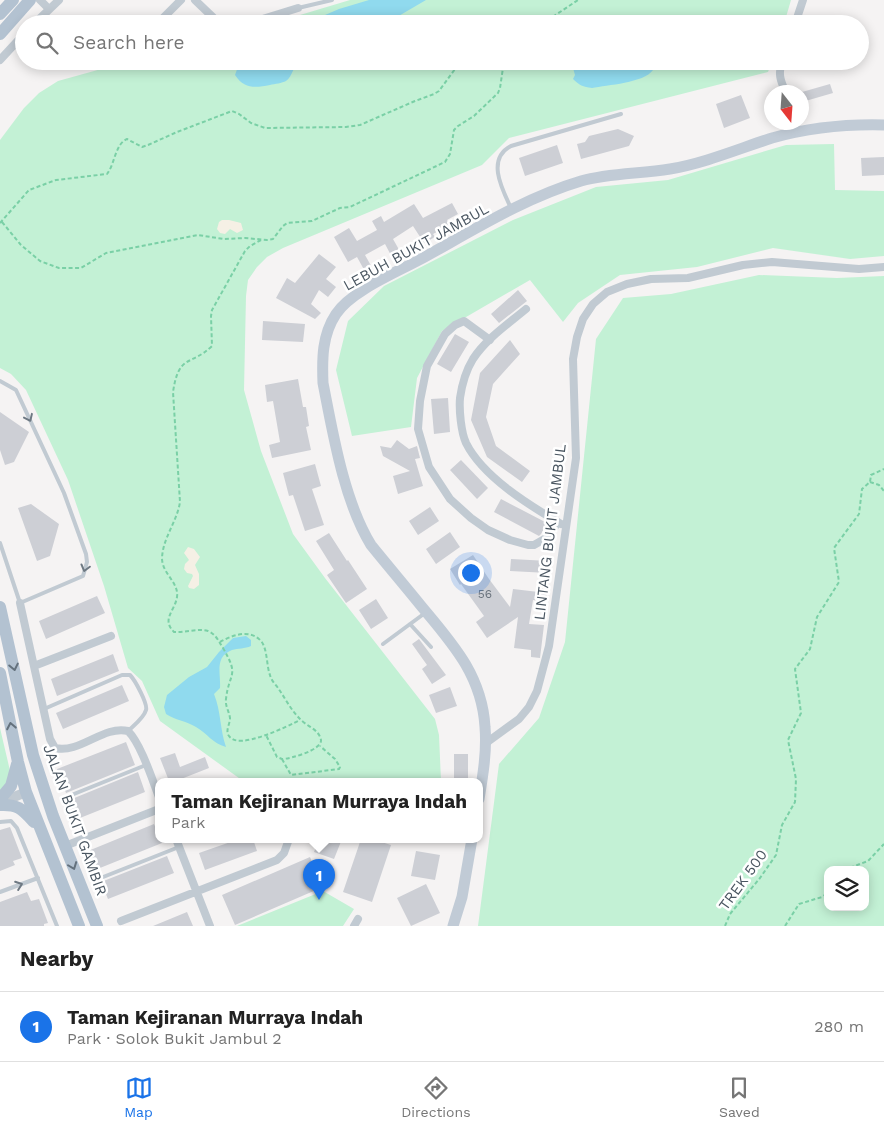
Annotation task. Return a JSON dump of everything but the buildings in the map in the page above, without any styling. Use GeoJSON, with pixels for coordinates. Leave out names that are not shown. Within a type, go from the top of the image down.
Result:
{"type":"FeatureCollection","features":[{"type":"Feature","properties":{"kind":"main road"},"geometry":{"type":"LineString","coordinates":[[0,14],[13,0]]}},
{"type":"Feature","properties":{"kind":"main road"},"geometry":{"type":"LineString","coordinates":[[17,15],[30,0]]}},
{"type":"Feature","properties":{"kind":"main road"},"geometry":{"type":"LineString","coordinates":[[0,34],[15,17]]}},
{"type":"Feature","properties":{"kind":"main road","name":"LEBUH BUKIT JAMBUL"},"geometry":{"type":"LineString","coordinates":[[482,778],[486,743],[482,705],[470,672],[454,645],[371,545],[360,526],[344,475],[328,408],[323,374],[324,346],[328,328],[337,312],[348,300],[371,286],[512,210],[552,191],[581,181],[606,176],[670,169],[714,158],[772,138],[802,131],[840,126],[884,125]]}},
{"type":"Feature","properties":{"kind":"main road","name":"JALAN BUKIT GAMBIR"},"geometry":{"type":"LineString","coordinates":[[0,607],[33,755],[53,816],[97,926]]}},
{"type":"Feature","properties":{"kind":"main road"},"geometry":{"type":"LineString","coordinates":[[0,673],[26,792],[79,926]]}},
{"type":"Feature","properties":{"kind":"main road"},"geometry":{"type":"LineString","coordinates":[[26,792],[33,755]]}},
{"type":"Feature","properties":{"kind":"main road"},"geometry":{"type":"LineString","coordinates":[[18,762],[11,786],[0,802],[12,804],[23,810],[40,830]]}},
{"type":"Feature","properties":{"kind":"main road"},"geometry":{"type":"LineString","coordinates":[[26,792],[42,803],[53,816]]}},
{"type":"Feature","properties":{"kind":"main road"},"geometry":{"type":"LineString","coordinates":[[453,926],[462,897],[471,843]]}},
{"type":"Feature","properties":{"kind":"street"},"geometry":{"type":"LineString","coordinates":[[40,0],[49,9]]}},
{"type":"Feature","properties":{"kind":"street"},"geometry":{"type":"LineString","coordinates":[[43,15],[59,0]]}},
{"type":"Feature","properties":{"kind":"street"},"geometry":{"type":"LineString","coordinates":[[166,15],[181,0]]}},
{"type":"Feature","properties":{"kind":"street"},"geometry":{"type":"LineString","coordinates":[[195,0],[211,15]]}},
{"type":"Feature","properties":{"kind":"street"},"geometry":{"type":"LineString","coordinates":[[798,15],[803,0]]}},
{"type":"Feature","properties":{"kind":"street"},"geometry":{"type":"LineString","coordinates":[[276,15],[298,8]]}},
{"type":"Feature","properties":{"kind":"street"},"geometry":{"type":"LineString","coordinates":[[0,60],[15,44]]}},
{"type":"Feature","properties":{"kind":"street"},"geometry":{"type":"LineString","coordinates":[[780,70],[780,80],[782,85]]}},
{"type":"Feature","properties":{"kind":"street","name":"LINTANG BUKIT JAMBUL"},"geometry":{"type":"LineString","coordinates":[[486,743],[519,719],[528,707],[537,691],[549,646],[576,458],[573,359],[583,318],[593,304],[608,292],[627,284],[651,280],[688,278],[743,265],[772,262],[859,269],[884,267]]}},
{"type":"Feature","properties":{"kind":"street"},"geometry":{"type":"LineString","coordinates":[[526,309],[490,340],[474,359],[463,380],[459,409],[466,442],[486,470],[513,493],[566,527]]}},
{"type":"Feature","properties":{"kind":"street"},"geometry":{"type":"LineString","coordinates":[[490,340],[464,321],[445,334],[427,366],[420,401],[418,429],[429,467],[450,499],[457,506],[488,530],[510,540],[534,545],[548,537],[558,522]]}},
{"type":"Feature","properties":{"kind":"street"},"geometry":{"type":"LineString","coordinates":[[20,603],[50,739],[55,748],[61,749],[116,730],[128,731],[132,735],[155,787]]}},
{"type":"Feature","properties":{"kind":"street"},"geometry":{"type":"LineString","coordinates":[[34,666],[111,636]]}},
{"type":"Feature","properties":{"kind":"street"},"geometry":{"type":"LineString","coordinates":[[0,802],[26,792]]}},
{"type":"Feature","properties":{"kind":"street"},"geometry":{"type":"LineString","coordinates":[[65,846],[155,811]]}},
{"type":"Feature","properties":{"kind":"street"},"geometry":{"type":"LineString","coordinates":[[178,843],[210,926]]}},
{"type":"Feature","properties":{"kind":"street"},"geometry":{"type":"LineString","coordinates":[[121,920],[277,860],[284,854],[288,843]]}},
{"type":"Feature","properties":{"kind":"lane"},"geometry":{"type":"LineString","coordinates":[[309,6],[310,0]]}},
{"type":"Feature","properties":{"kind":"lane"},"geometry":{"type":"LineString","coordinates":[[298,8],[332,0]]}},
{"type":"Feature","properties":{"kind":"lane"},"geometry":{"type":"LineString","coordinates":[[512,210],[497,174],[498,161],[505,149],[621,114]]}},
{"type":"Feature","properties":{"kind":"lane"},"geometry":{"type":"LineString","coordinates":[[0,381],[16,390],[64,493],[88,562],[83,576],[20,603],[0,542]]}},
{"type":"Feature","properties":{"kind":"lane"},"geometry":{"type":"LineString","coordinates":[[383,644],[426,612]]}},
{"type":"Feature","properties":{"kind":"lane"},"geometry":{"type":"LineString","coordinates":[[410,624],[431,647]]}},
{"type":"Feature","properties":{"kind":"lane"},"geometry":{"type":"LineString","coordinates":[[43,709],[122,675],[130,675],[134,679],[146,706],[146,712],[128,731]]}},
{"type":"Feature","properties":{"kind":"lane"},"geometry":{"type":"LineString","coordinates":[[64,798],[146,765]]}},
{"type":"Feature","properties":{"kind":"lane"},"geometry":{"type":"LineString","coordinates":[[0,822],[14,823],[57,926]]}},
{"type":"Feature","properties":{"kind":"lane"},"geometry":{"type":"LineString","coordinates":[[93,881],[179,847]]}},
{"type":"Feature","properties":{"kind":"lane"},"geometry":{"type":"LineString","coordinates":[[0,892],[38,878]]}},
{"type":"Feature","properties":{"kind":"path"},"geometry":{"type":"LineString","coordinates":[[556,15],[578,0]]}},
{"type":"Feature","properties":{"kind":"path"},"geometry":{"type":"LineString","coordinates":[[455,70],[440,91],[360,125],[346,127],[265,128],[250,123],[232,111],[177,132],[148,146],[142,147],[128,139],[124,140],[120,144],[107,174],[56,180],[29,190],[1,222],[21,246],[40,261],[59,268],[81,268],[106,253],[198,235],[224,239],[273,239],[287,223],[312,221],[340,208],[350,207],[445,162],[450,154],[454,130],[474,116],[498,93],[503,70]]}},
{"type":"Feature","properties":{"kind":"path"},"geometry":{"type":"LineString","coordinates":[[261,240],[250,246],[245,252],[212,310],[212,346],[208,350],[187,360],[180,368],[173,392],[180,502],[166,539],[162,559],[164,572],[177,591],[177,598],[167,622],[168,627],[174,632],[208,631],[214,635],[226,654],[233,671],[226,702],[230,719],[227,731],[233,740],[240,741],[266,735],[300,720]]}},
{"type":"Feature","properties":{"kind":"path","name":"TREK 500"},"geometry":{"type":"LineString","coordinates":[[726,926],[730,914],[760,878],[776,855],[782,825],[796,802],[796,779],[788,740],[801,713],[795,669],[810,649],[817,616],[839,582],[834,548],[859,514],[862,488],[870,482],[871,475],[884,469]]}},
{"type":"Feature","properties":{"kind":"path"},"geometry":{"type":"LineString","coordinates":[[870,482],[880,485],[884,491]]}},
{"type":"Feature","properties":{"kind":"path"},"geometry":{"type":"LineString","coordinates":[[219,643],[232,635],[242,634],[260,639],[270,677],[300,720],[314,729],[321,739],[320,745],[310,751],[282,759]]}},
{"type":"Feature","properties":{"kind":"path"},"geometry":{"type":"LineString","coordinates":[[266,735],[277,757],[282,759],[291,774],[339,769],[340,767],[335,759],[320,745]]}},
{"type":"Feature","properties":{"kind":"path"},"geometry":{"type":"LineString","coordinates":[[854,866],[868,860],[884,844]]}},
{"type":"Feature","properties":{"kind":"path"},"geometry":{"type":"LineString","coordinates":[[785,926],[799,904],[824,895]]}},
{"type":"Feature","properties":{"kind":"green space"},"geometry":{"type":"Polygon","coordinates":[[[350,0],[791,0],[787,15],[300,15],[350,0]]]}},
{"type":"Feature","properties":{"kind":"green space"},"geometry":{"type":"Polygon","coordinates":[[[98,70],[769,70],[768,72],[509,138],[482,165],[283,248],[267,257],[248,280],[244,390],[261,451],[293,534],[435,719],[439,735],[441,778],[239,778],[160,721],[142,681],[128,668],[104,586],[68,480],[26,390],[11,374],[0,368],[0,140],[24,108],[39,93],[58,81],[98,70]]]}},
{"type":"Feature","properties":{"kind":"green space"},"geometry":{"type":"Polygon","coordinates":[[[834,144],[835,190],[884,191],[884,256],[850,259],[773,248],[697,267],[620,275],[578,303],[563,322],[530,280],[442,331],[417,378],[411,427],[352,436],[336,370],[348,321],[384,286],[513,220],[596,187],[668,180],[786,145],[834,144]]]}},
{"type":"Feature","properties":{"kind":"green space"},"geometry":{"type":"Polygon","coordinates":[[[759,275],[837,278],[884,276],[884,926],[478,926],[499,764],[539,718],[565,642],[596,339],[623,298],[671,294],[759,275]]]}},
{"type":"Feature","properties":{"kind":"green space"},"geometry":{"type":"Polygon","coordinates":[[[0,728],[11,775],[0,793],[0,728]]]}},
{"type":"Feature","properties":{"kind":"green space"},"geometry":{"type":"Polygon","coordinates":[[[323,891],[354,909],[343,926],[237,926],[323,891]]]}},
{"type":"Feature","properties":{"kind":"sand"},"geometry":{"type":"Polygon","coordinates":[[[222,220],[241,223],[243,230],[237,233],[230,229],[225,234],[220,233],[217,229],[219,222],[222,220]]]}},
{"type":"Feature","properties":{"kind":"sand"},"geometry":{"type":"Polygon","coordinates":[[[188,547],[194,549],[200,557],[195,565],[199,574],[199,585],[194,589],[188,586],[193,576],[192,574],[187,573],[184,569],[185,564],[189,560],[184,553],[188,547]]]}},
{"type":"Feature","properties":{"kind":"water"},"geometry":{"type":"Polygon","coordinates":[[[369,0],[426,0],[400,15],[325,15],[369,0]]]}},
{"type":"Feature","properties":{"kind":"water"},"geometry":{"type":"Polygon","coordinates":[[[237,70],[293,70],[286,81],[259,87],[242,83],[235,75],[237,70]]]}},
{"type":"Feature","properties":{"kind":"water"},"geometry":{"type":"Polygon","coordinates":[[[574,70],[653,70],[634,81],[592,88],[577,83],[573,79],[575,75],[574,70]]]}},
{"type":"Feature","properties":{"kind":"water"},"geometry":{"type":"Polygon","coordinates":[[[246,636],[251,640],[251,646],[232,650],[223,657],[220,666],[220,688],[214,694],[226,747],[217,743],[196,727],[166,714],[164,707],[167,695],[189,677],[207,667],[233,638],[246,636]]]}},
{"type":"Feature","properties":{"kind":"place","name":"Taman Kejiranan Murraya Indah"},"geometry":{"type":"Point","coordinates":[319,900]}}]}
